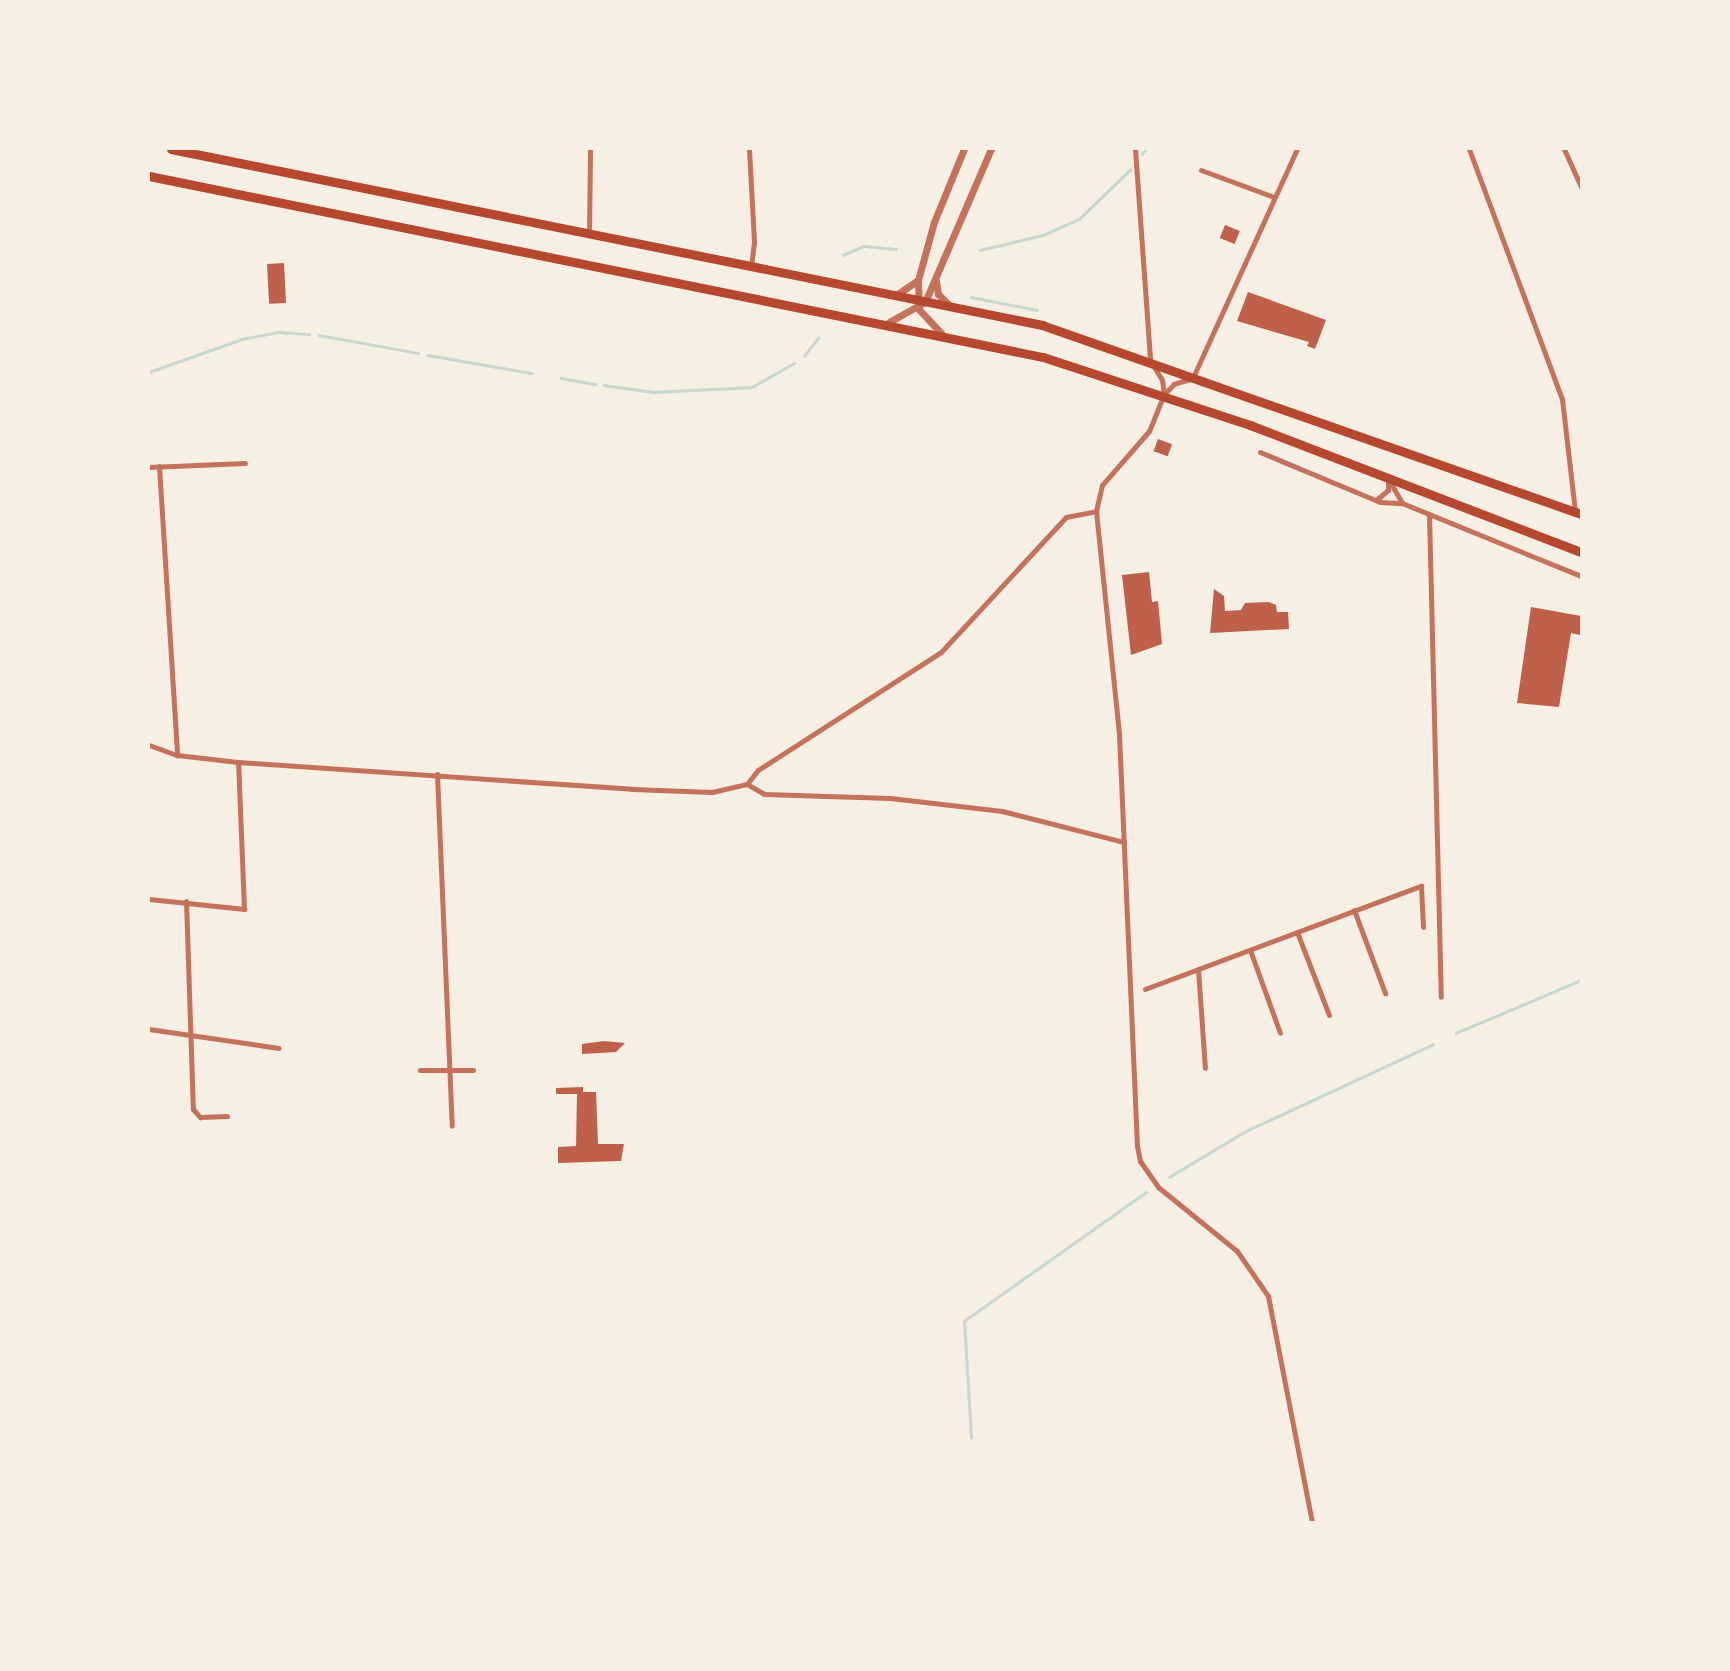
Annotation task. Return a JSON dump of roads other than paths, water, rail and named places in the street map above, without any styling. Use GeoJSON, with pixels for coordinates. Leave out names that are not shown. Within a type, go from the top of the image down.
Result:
{"type":"FeatureCollection","features":[{"type":"Feature","properties":{"kind":"main road"},"geometry":{"type":"LineString","coordinates":[[171,149],[892,295],[921,304],[951,307],[1042,325],[1197,376],[1578,513]]}},
{"type":"Feature","properties":{"kind":"main road"},"geometry":{"type":"LineString","coordinates":[[149,176],[889,322],[1043,357],[1164,394],[1581,552]]}},
{"type":"Feature","properties":{"kind":"street"},"geometry":{"type":"LineString","coordinates":[[589,233],[590,149]]}},
{"type":"Feature","properties":{"kind":"street"},"geometry":{"type":"LineString","coordinates":[[750,149],[754,242],[751,267]]}},
{"type":"Feature","properties":{"kind":"street"},"geometry":{"type":"LineString","coordinates":[[941,333],[921,304],[920,274],[934,222],[964,149]]}},
{"type":"Feature","properties":{"kind":"street"},"geometry":{"type":"LineString","coordinates":[[889,322],[921,304],[936,277],[991,149]]}},
{"type":"Feature","properties":{"kind":"street"},"geometry":{"type":"LineString","coordinates":[[1135,149],[1147,359],[1163,380],[1164,394]]}},
{"type":"Feature","properties":{"kind":"street"},"geometry":{"type":"LineString","coordinates":[[1297,149],[1197,376],[1174,384],[1164,394],[1149,431],[1102,485],[1096,511],[1119,734],[1140,1161],[1158,1187],[1237,1251],[1260,1280],[1273,1320],[1312,1522]]}},
{"type":"Feature","properties":{"kind":"street"},"geometry":{"type":"LineString","coordinates":[[1469,149],[1562,399],[1578,513]]}},
{"type":"Feature","properties":{"kind":"street"},"geometry":{"type":"LineString","coordinates":[[1564,149],[1581,187]]}},
{"type":"Feature","properties":{"kind":"street"},"geometry":{"type":"LineString","coordinates":[[1201,170],[1274,197]]}},
{"type":"Feature","properties":{"kind":"street"},"geometry":{"type":"LineString","coordinates":[[892,295],[907,291],[920,274]]}},
{"type":"Feature","properties":{"kind":"street"},"geometry":{"type":"LineString","coordinates":[[936,277],[938,294],[951,307]]}},
{"type":"Feature","properties":{"kind":"street"},"geometry":{"type":"LineString","coordinates":[[1260,452],[1376,500],[1402,502],[1581,576]]}},
{"type":"Feature","properties":{"kind":"street"},"geometry":{"type":"LineString","coordinates":[[149,467],[245,463]]}},
{"type":"Feature","properties":{"kind":"street"},"geometry":{"type":"LineString","coordinates":[[159,466],[177,755]]}},
{"type":"Feature","properties":{"kind":"street"},"geometry":{"type":"LineString","coordinates":[[1376,500],[1384,496],[1388,479]]}},
{"type":"Feature","properties":{"kind":"street"},"geometry":{"type":"LineString","coordinates":[[1388,479],[1402,502]]}},
{"type":"Feature","properties":{"kind":"street"},"geometry":{"type":"LineString","coordinates":[[149,745],[177,755],[237,762],[673,792],[719,791],[747,784],[758,769],[941,652],[1066,517],[1096,511]]}},
{"type":"Feature","properties":{"kind":"street"},"geometry":{"type":"LineString","coordinates":[[1429,514],[1441,997]]}},
{"type":"Feature","properties":{"kind":"street"},"geometry":{"type":"LineString","coordinates":[[149,899],[244,908],[237,762]]}},
{"type":"Feature","properties":{"kind":"street"},"geometry":{"type":"LineString","coordinates":[[437,774],[452,1126]]}},
{"type":"Feature","properties":{"kind":"street"},"geometry":{"type":"LineString","coordinates":[[747,784],[765,794],[890,798],[1002,811],[1124,842]]}},
{"type":"Feature","properties":{"kind":"street"},"geometry":{"type":"LineString","coordinates":[[1144,989],[1420,886],[1423,927]]}},
{"type":"Feature","properties":{"kind":"street"},"geometry":{"type":"LineString","coordinates":[[186,901],[189,1035],[195,1114],[227,1116]]}},
{"type":"Feature","properties":{"kind":"street"},"geometry":{"type":"LineString","coordinates":[[1354,911],[1385,993]]}},
{"type":"Feature","properties":{"kind":"street"},"geometry":{"type":"LineString","coordinates":[[1297,932],[1329,1015]]}},
{"type":"Feature","properties":{"kind":"street"},"geometry":{"type":"LineString","coordinates":[[1250,950],[1280,1032]]}},
{"type":"Feature","properties":{"kind":"street"},"geometry":{"type":"LineString","coordinates":[[1198,969],[1205,1068]]}},
{"type":"Feature","properties":{"kind":"street"},"geometry":{"type":"LineString","coordinates":[[149,1029],[279,1048]]}},
{"type":"Feature","properties":{"kind":"street"},"geometry":{"type":"LineString","coordinates":[[420,1070],[473,1070]]}},
{"type":"Feature","properties":{"kind":"waterway"},"geometry":{"type":"LineString","coordinates":[[1142,154],[1146,149]]}},
{"type":"Feature","properties":{"kind":"waterway"},"geometry":{"type":"LineString","coordinates":[[980,250],[1043,235],[1079,219],[1130,170]]}},
{"type":"Feature","properties":{"kind":"waterway"},"geometry":{"type":"LineString","coordinates":[[843,255],[863,246],[896,249]]}},
{"type":"Feature","properties":{"kind":"waterway"},"geometry":{"type":"LineString","coordinates":[[971,297],[1037,310]]}},
{"type":"Feature","properties":{"kind":"waterway"},"geometry":{"type":"LineString","coordinates":[[149,372],[242,339],[279,332],[309,334]]}},
{"type":"Feature","properties":{"kind":"waterway"},"geometry":{"type":"LineString","coordinates":[[319,335],[418,353]]}},
{"type":"Feature","properties":{"kind":"waterway"},"geometry":{"type":"LineString","coordinates":[[804,356],[818,338]]}},
{"type":"Feature","properties":{"kind":"waterway"},"geometry":{"type":"LineString","coordinates":[[428,355],[531,373]]}},
{"type":"Feature","properties":{"kind":"waterway"},"geometry":{"type":"LineString","coordinates":[[604,385],[653,392],[752,387],[794,363]]}},
{"type":"Feature","properties":{"kind":"waterway"},"geometry":{"type":"LineString","coordinates":[[561,378],[595,384]]}},
{"type":"Feature","properties":{"kind":"waterway"},"geometry":{"type":"LineString","coordinates":[[1456,1033],[1581,980]]}},
{"type":"Feature","properties":{"kind":"waterway"},"geometry":{"type":"LineString","coordinates":[[1169,1177],[1246,1131],[1433,1044]]}},
{"type":"Feature","properties":{"kind":"waterway"},"geometry":{"type":"LineString","coordinates":[[971,1438],[964,1321],[1146,1192]]}}]}
